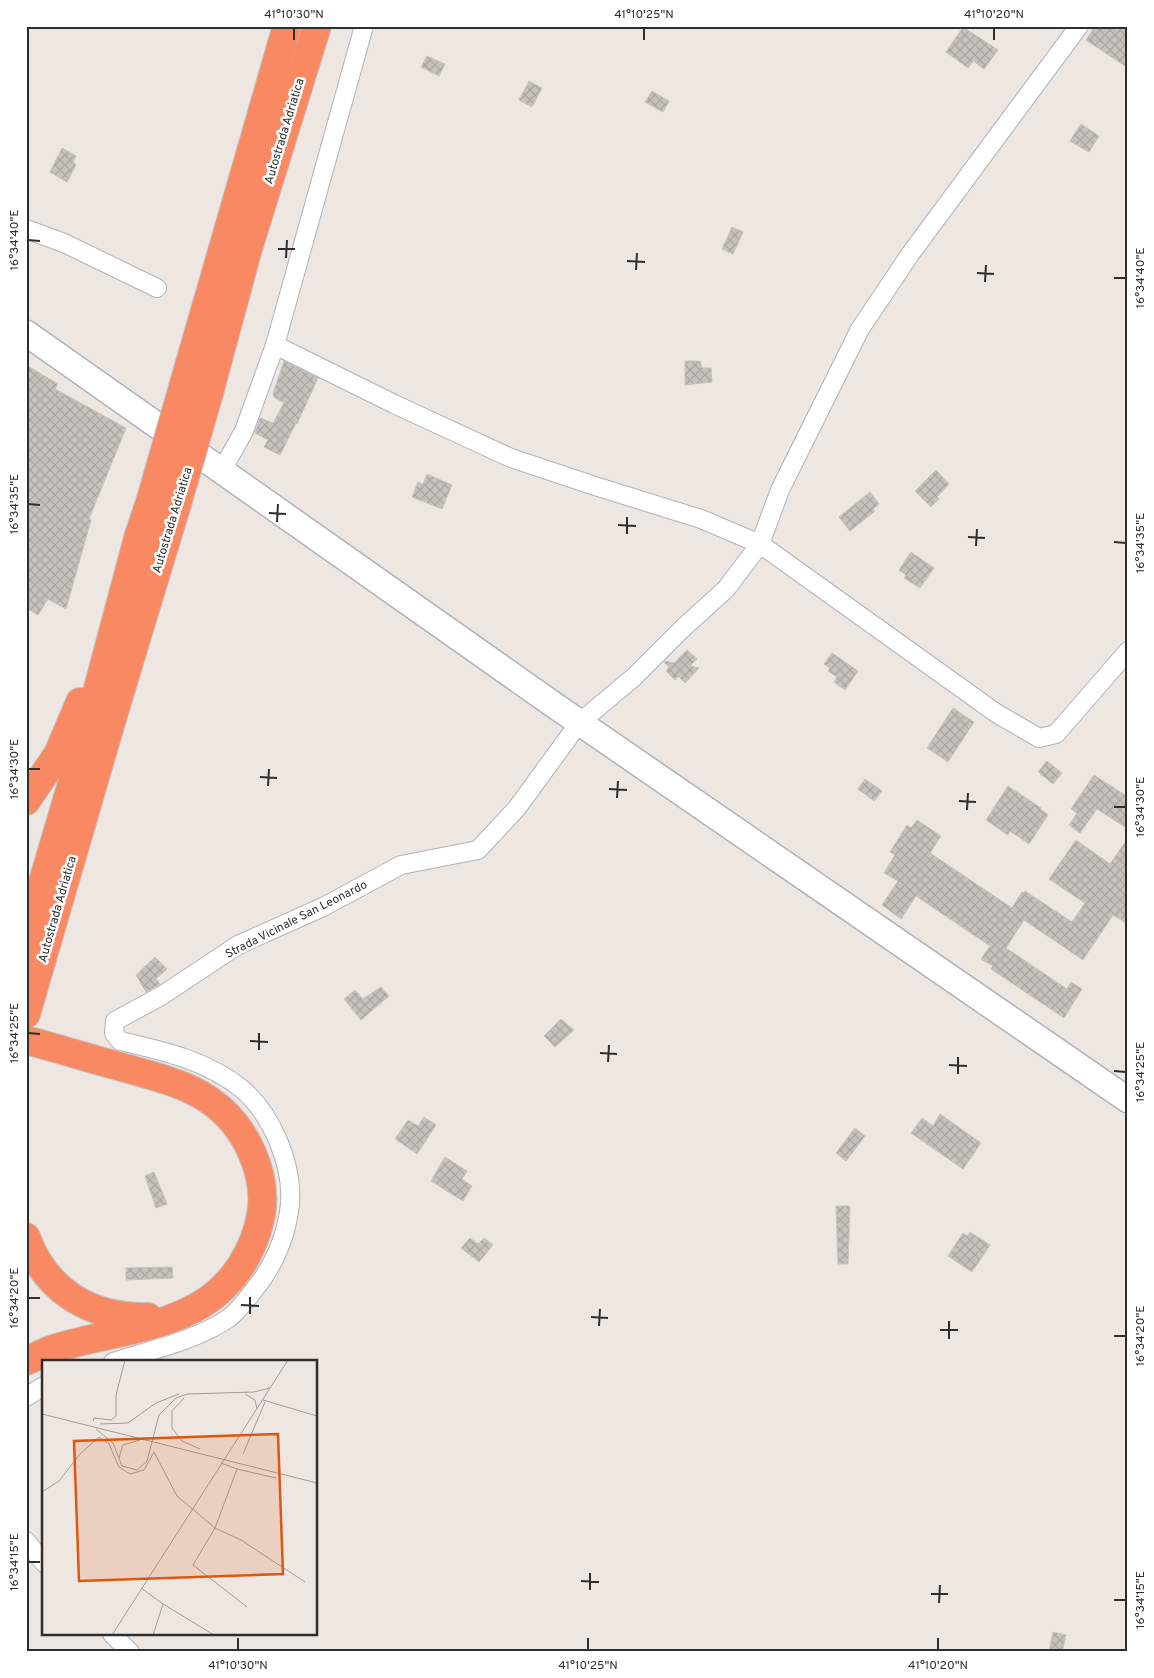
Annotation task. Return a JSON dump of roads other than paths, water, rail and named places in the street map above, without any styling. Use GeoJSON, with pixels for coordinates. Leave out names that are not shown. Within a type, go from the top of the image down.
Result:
{"type":"FeatureCollection","features":[{"type":"Feature","properties":{"kind":"highway","name":"Autostrada Adriatica"},"geometry":{"type":"LineString","coordinates":[[26,939],[78,763],[138,538],[151,499],[287,26]]}},
{"type":"Feature","properties":{"kind":"highway","name":"Autostrada Adriatica"},"geometry":{"type":"LineString","coordinates":[[27,1011],[177,504],[247,252],[317,26]]}},
{"type":"Feature","properties":{"kind":"highway"},"geometry":{"type":"LineString","coordinates":[[26,800],[58,754],[77,711],[122,576],[138,538]]}},
{"type":"Feature","properties":{"kind":"highway"},"geometry":{"type":"LineString","coordinates":[[26,1040],[160,1078],[186,1088],[211,1101],[245,1138],[252,1152],[261,1188],[262,1208],[251,1248],[229,1282],[201,1304],[163,1323],[71,1344],[48,1351],[26,1361]]}},
{"type":"Feature","properties":{"kind":"highway"},"geometry":{"type":"LineString","coordinates":[[26,1237],[38,1263],[50,1278],[64,1292],[87,1306],[110,1315],[134,1317],[184,1312]]}},
{"type":"Feature","properties":{"kind":"main road"},"geometry":{"type":"LineString","coordinates":[[26,334],[579,723],[1128,1100]]}},
{"type":"Feature","properties":{"kind":"street"},"geometry":{"type":"LineString","coordinates":[[221,472],[244,431],[275,345],[364,26]]}},
{"type":"Feature","properties":{"kind":"street"},"geometry":{"type":"LineString","coordinates":[[579,723],[634,677],[683,628],[726,589],[760,544],[780,490],[860,329],[911,253],[1079,26]]}},
{"type":"Feature","properties":{"kind":"street"},"geometry":{"type":"LineString","coordinates":[[26,228],[64,243],[157,288]]}},
{"type":"Feature","properties":{"kind":"street"},"geometry":{"type":"LineString","coordinates":[[275,345],[394,404],[512,458],[701,519],[760,544],[996,713],[1039,738],[1056,734],[1128,651]]}},
{"type":"Feature","properties":{"kind":"street","name":"Strada Vicinale San Leonardo"},"geometry":{"type":"LineString","coordinates":[[119,1360],[187,1338],[210,1329],[230,1317],[263,1279],[276,1255],[286,1230],[290,1203],[288,1176],[279,1140],[262,1110],[242,1090],[202,1064],[180,1056],[120,1041],[114,1033],[115,1022],[161,996],[238,946],[323,908],[400,866],[478,850],[517,808],[579,723]]}},
{"type":"Feature","properties":{"kind":"street"},"geometry":{"type":"LineString","coordinates":[[26,1397],[42,1387]]}},
{"type":"Feature","properties":{"kind":"street"},"geometry":{"type":"LineString","coordinates":[[26,1541],[42,1561]]}},
{"type":"Feature","properties":{"kind":"street"},"geometry":{"type":"LineString","coordinates":[[26,1559],[42,1568]]}},
{"type":"Feature","properties":{"kind":"street"},"geometry":{"type":"LineString","coordinates":[[114,1636],[130,1652]]}}]}
